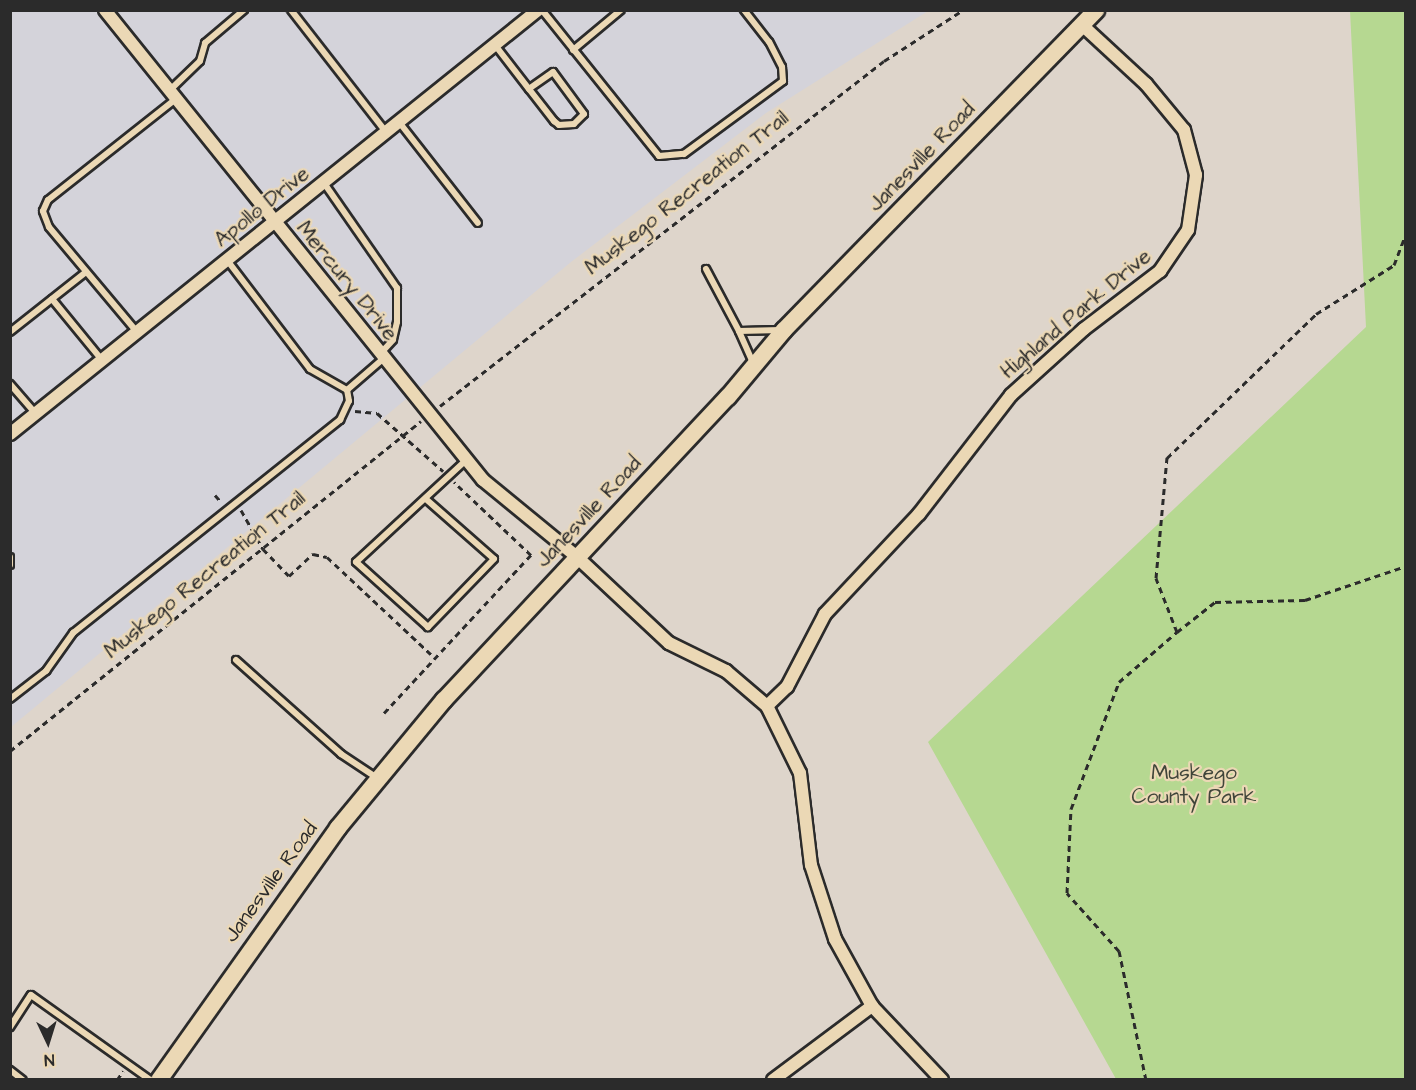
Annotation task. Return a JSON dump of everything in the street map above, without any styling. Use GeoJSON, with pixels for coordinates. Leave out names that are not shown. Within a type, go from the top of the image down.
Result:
{"type":"FeatureCollection","features":[{"type":"Feature","properties":{"kind":"main road","name":"Janesville Road"},"geometry":{"type":"LineString","coordinates":[[159,1080],[377,778],[577,557],[755,367],[784,330],[1096,10]]}},
{"type":"Feature","properties":{"kind":"street","name":"Mercury Drive"},"geometry":{"type":"LineString","coordinates":[[105,10],[483,480],[577,557],[669,643],[726,671],[767,706]]}},
{"type":"Feature","properties":{"kind":"street","name":"Apollo Drive"},"geometry":{"type":"LineString","coordinates":[[10,434],[540,10]]}},
{"type":"Feature","properties":{"kind":"street","name":"Highland Park Drive"},"geometry":{"type":"LineString","coordinates":[[767,706],[787,687],[825,614],[920,514],[1011,395],[1084,329],[1160,271],[1188,230],[1196,175],[1184,129],[1153,92],[1082,25]]}},
{"type":"Feature","properties":{"kind":"street"},"geometry":{"type":"LineString","coordinates":[[767,706],[800,773],[811,865],[824,914],[872,1006],[942,1080]]}},
{"type":"Feature","properties":{"kind":"street"},"geometry":{"type":"LineString","coordinates":[[772,1080],[872,1006]]}},
{"type":"Feature","properties":{"kind":"lane"},"geometry":{"type":"LineString","coordinates":[[137,332],[43,219],[48,200],[173,95],[200,61],[205,43],[244,10]]}},
{"type":"Feature","properties":{"kind":"lane"},"geometry":{"type":"LineString","coordinates":[[291,10],[387,132]]}},
{"type":"Feature","properties":{"kind":"lane"},"geometry":{"type":"LineString","coordinates":[[540,10],[659,156],[684,154],[783,81],[782,67],[769,42],[744,10]]}},
{"type":"Feature","properties":{"kind":"lane"},"geometry":{"type":"LineString","coordinates":[[573,50],[621,10]]}},
{"type":"Feature","properties":{"kind":"lane"},"geometry":{"type":"LineString","coordinates":[[495,45],[529,89],[559,125],[574,124],[584,114],[553,72],[529,89]]}},
{"type":"Feature","properties":{"kind":"lane"},"geometry":{"type":"LineString","coordinates":[[399,122],[478,223]]}},
{"type":"Feature","properties":{"kind":"lane"},"geometry":{"type":"LineString","coordinates":[[324,183],[397,288],[397,322],[393,340],[382,356],[347,390]]}},
{"type":"Feature","properties":{"kind":"lane"},"geometry":{"type":"LineString","coordinates":[[227,260],[310,369],[347,390]]}},
{"type":"Feature","properties":{"kind":"lane"},"geometry":{"type":"LineString","coordinates":[[706,269],[755,367]]}},
{"type":"Feature","properties":{"kind":"lane"},"geometry":{"type":"LineString","coordinates":[[10,332],[86,272]]}},
{"type":"Feature","properties":{"kind":"lane"},"geometry":{"type":"LineString","coordinates":[[52,299],[102,360]]}},
{"type":"Feature","properties":{"kind":"lane"},"geometry":{"type":"LineString","coordinates":[[739,331],[784,330]]}},
{"type":"Feature","properties":{"kind":"lane"},"geometry":{"type":"LineString","coordinates":[[10,384],[36,414]]}},
{"type":"Feature","properties":{"kind":"lane"},"geometry":{"type":"LineString","coordinates":[[10,699],[46,671],[73,633],[340,420],[349,401],[347,390]]}},
{"type":"Feature","properties":{"kind":"lane"},"geometry":{"type":"LineString","coordinates":[[427,500],[494,559],[428,627],[356,562],[427,500],[466,460]]}},
{"type":"Feature","properties":{"kind":"lane"},"geometry":{"type":"LineString","coordinates":[[10,557],[10,565]]}},
{"type":"Feature","properties":{"kind":"lane"},"geometry":{"type":"LineString","coordinates":[[236,660],[341,754],[377,778]]}},
{"type":"Feature","properties":{"kind":"lane"},"geometry":{"type":"LineString","coordinates":[[10,1027],[32,995],[150,1080]]}},
{"type":"Feature","properties":{"kind":"lane"},"geometry":{"type":"LineString","coordinates":[[10,1070],[23,1080]]}},
{"type":"Feature","properties":{"kind":"path","name":"Muskego Recreation Trail"},"geometry":{"type":"LineString","coordinates":[[436,410],[856,82],[963,10]]}},
{"type":"Feature","properties":{"kind":"path"},"geometry":{"type":"LineString","coordinates":[[1177,632],[1156,578],[1167,458],[1316,314],[1394,266],[1406,234]]}},
{"type":"Feature","properties":{"kind":"path"},"geometry":{"type":"LineString","coordinates":[[344,412],[377,413],[531,555],[384,712]]}},
{"type":"Feature","properties":{"kind":"path","name":"Muskego Recreation Trail"},"geometry":{"type":"LineString","coordinates":[[10,751],[419,422]]}},
{"type":"Feature","properties":{"kind":"path"},"geometry":{"type":"LineString","coordinates":[[259,540],[263,549],[289,576],[313,554],[327,557],[435,658]]}},
{"type":"Feature","properties":{"kind":"path"},"geometry":{"type":"LineString","coordinates":[[1146,1080],[1119,951],[1067,893],[1071,809],[1119,682],[1215,602],[1305,600],[1406,566]]}},
{"type":"Feature","properties":{"kind":"shaded area"},"geometry":{"type":"Polygon","coordinates":[[[11,11],[928,11],[766,113],[571,262],[11,727],[11,11]]]}},
{"type":"Feature","properties":{"kind":"green space","name":"Muskego County Park"},"geometry":{"type":"Polygon","coordinates":[[[1350,11],[1405,11],[1405,1079],[1116,1079],[928,742],[1366,327],[1350,11]]]}}]}
